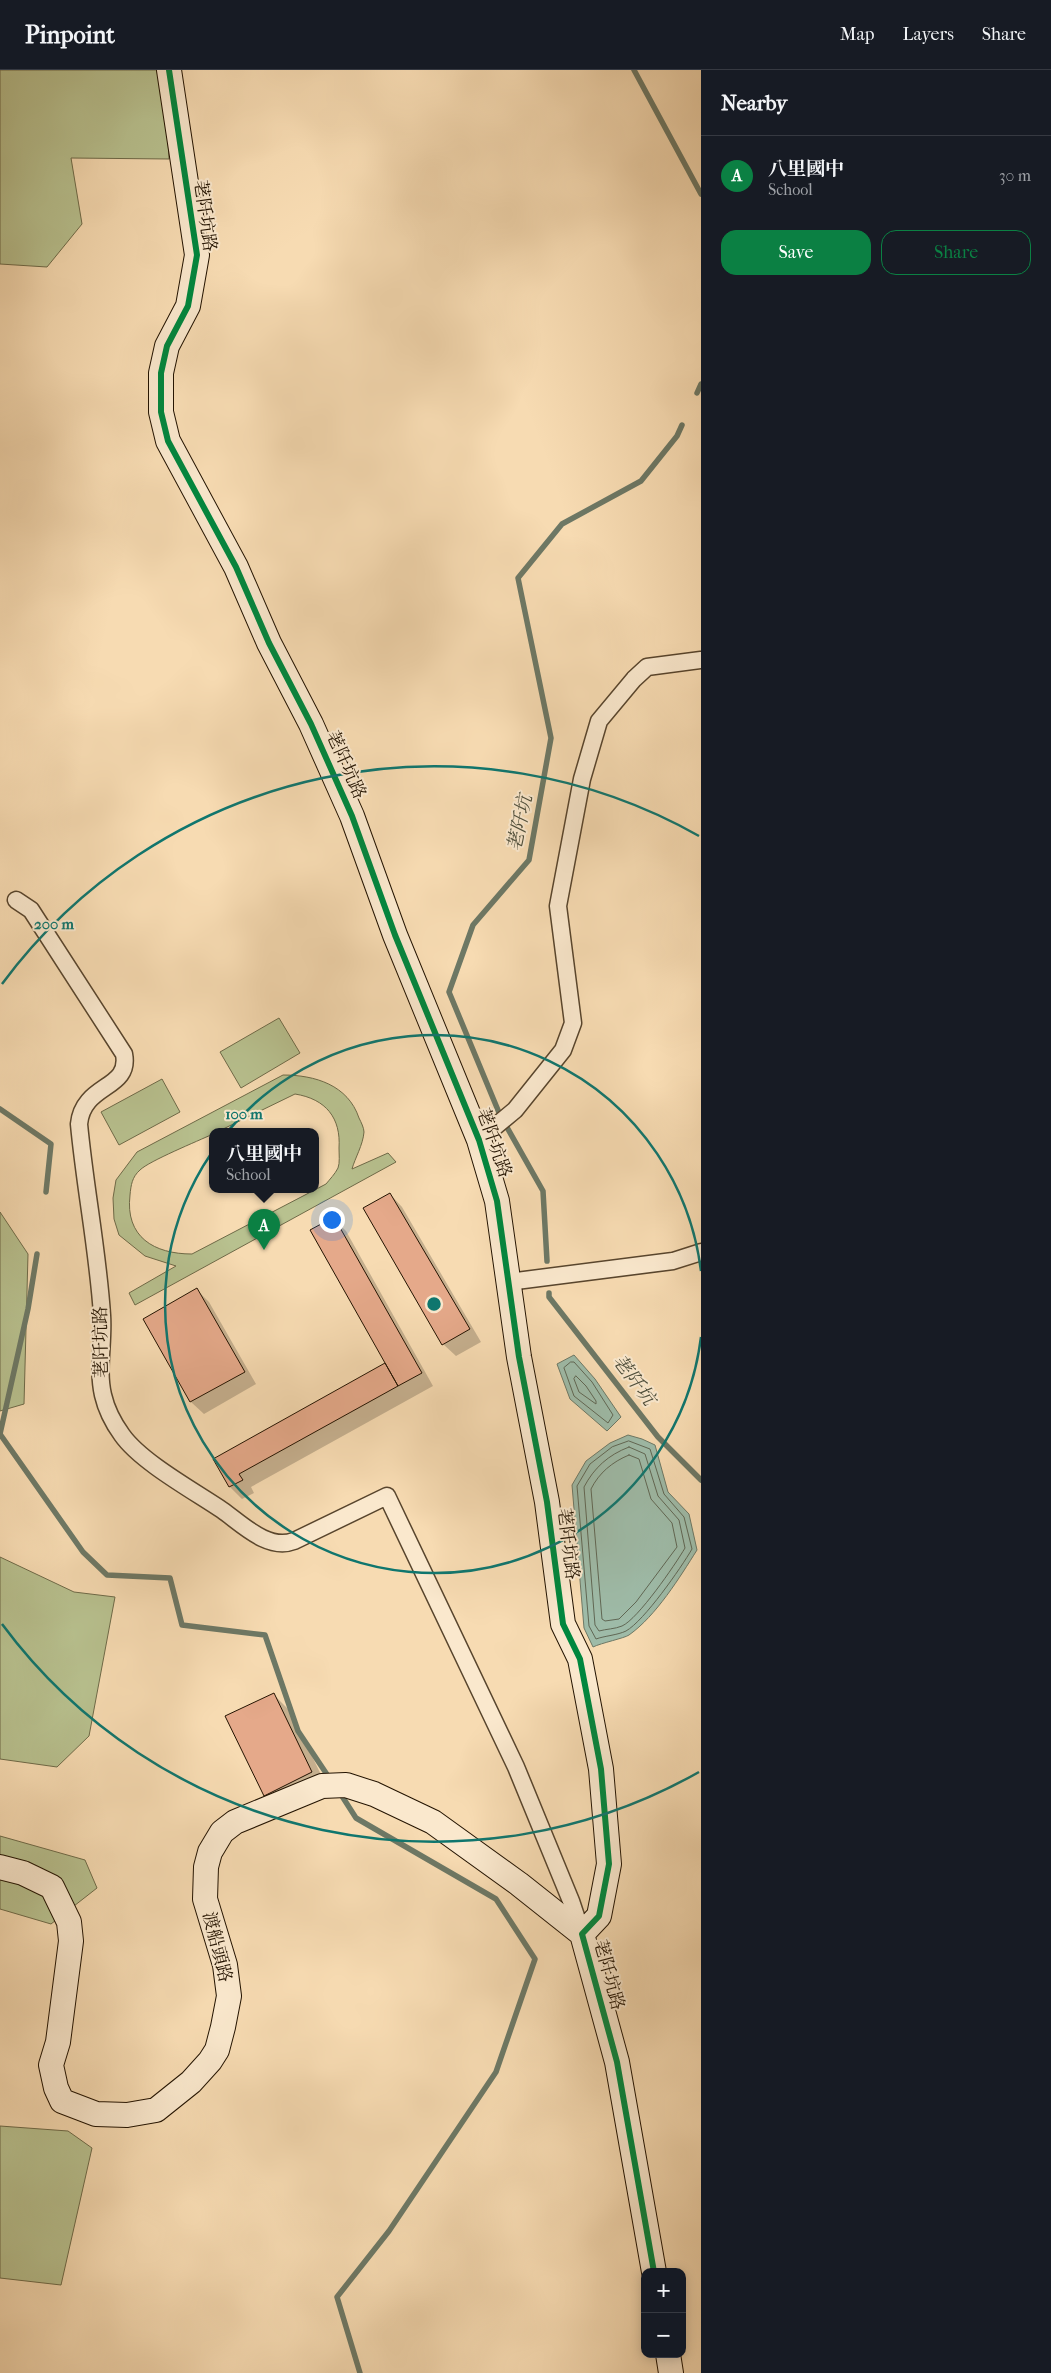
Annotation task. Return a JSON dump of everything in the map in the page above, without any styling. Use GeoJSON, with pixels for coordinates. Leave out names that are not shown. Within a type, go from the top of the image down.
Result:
{"type":"FeatureCollection","features":[{"type":"Feature","properties":{"kind":"street","name":"荖阡坑路"},"geometry":{"type":"LineString","coordinates":[[169,70],[197,255],[188,306],[167,346],[161,373],[161,412],[168,441],[236,567],[270,643],[311,724],[352,816],[395,935],[486,1134],[508,1282],[547,1502],[563,1624],[580,1659],[601,1769],[609,1864],[599,1916],[582,1934]]}},
{"type":"Feature","properties":{"kind":"street"},"geometry":{"type":"LineString","coordinates":[[486,1134],[512,1112],[563,1050],[573,1023],[558,906],[582,779],[599,721],[634,679],[647,668],[701,660]]}},
{"type":"Feature","properties":{"kind":"street","name":"荖阡坑路"},"geometry":{"type":"LineString","coordinates":[[16,900],[31,910],[124,1054],[123,1072],[118,1078],[90,1097],[84,1106],[79,1124],[102,1315],[100,1380],[103,1397],[111,1417],[123,1437],[145,1457],[254,1532],[275,1544],[285,1545],[387,1496],[516,1767],[571,1901],[582,1934],[617,2062],[653,2268]]}},
{"type":"Feature","properties":{"kind":"street"},"geometry":{"type":"LineString","coordinates":[[508,1282],[673,1261],[701,1252]]}},
{"type":"Feature","properties":{"kind":"street","name":"渡船頭路"},"geometry":{"type":"LineString","coordinates":[[0,1867],[23,1873],[52,1887],[70,1922],[71,1941],[58,2042],[51,2065],[56,2088],[62,2101],[96,2114],[127,2115],[156,2110],[191,2082],[210,2061],[217,2050],[229,1996],[224,1964],[205,1899],[206,1867],[210,1852],[222,1832],[235,1822],[322,1786],[346,1785],[374,1794],[433,1822],[519,1884],[582,1934]]}},
{"type":"Feature","properties":{"kind":"street"},"geometry":{"type":"LineString","coordinates":[[669,2358],[672,2373]]}},
{"type":"Feature","properties":{"kind":"green space"},"geometry":{"type":"Polygon","coordinates":[[[0,70],[160,70],[167,123],[169,159],[71,158],[82,224],[47,267],[0,264],[0,70]]]}},
{"type":"Feature","properties":{"kind":"green space"},"geometry":{"type":"Polygon","coordinates":[[[279,1018],[300,1053],[241,1088],[220,1052],[279,1018]]]}},
{"type":"Feature","properties":{"kind":"green space"},"geometry":{"type":"Polygon","coordinates":[[[283,1075],[295,1075],[318,1080],[329,1084],[347,1097],[354,1107],[364,1132],[352,1169],[388,1153],[396,1162],[135,1305],[129,1293],[176,1266],[145,1256],[119,1235],[114,1219],[113,1198],[116,1180],[137,1152],[283,1075]]]}},
{"type":"Feature","properties":{"kind":"green space"},"geometry":{"type":"Polygon","coordinates":[[[162,1079],[180,1112],[119,1145],[101,1112],[162,1079]]]}},
{"type":"Feature","properties":{"kind":"green space"},"geometry":{"type":"Polygon","coordinates":[[[0,1212],[28,1254],[24,1404],[0,1411],[0,1212]]]}},
{"type":"Feature","properties":{"kind":"green space"},"geometry":{"type":"Polygon","coordinates":[[[0,1557],[74,1592],[115,1597],[89,1736],[57,1767],[0,1759],[0,1557]]]}},
{"type":"Feature","properties":{"kind":"green space"},"geometry":{"type":"Polygon","coordinates":[[[0,1836],[85,1860],[97,1888],[51,1924],[0,1909],[0,1836]]]}},
{"type":"Feature","properties":{"kind":"green space"},"geometry":{"type":"Polygon","coordinates":[[[0,2126],[68,2131],[92,2148],[61,2285],[0,2278],[0,2126]]]}},
{"type":"Feature","properties":{"kind":"water"},"geometry":{"type":"Polygon","coordinates":[[[574,1355],[595,1379],[621,1417],[607,1431],[570,1399],[557,1364],[574,1355]]]}},
{"type":"Feature","properties":{"kind":"water"},"geometry":{"type":"Polygon","coordinates":[[[628,1435],[655,1445],[668,1492],[689,1514],[697,1550],[649,1618],[629,1635],[593,1647],[584,1628],[572,1485],[586,1461],[610,1443],[628,1435]]]}},
{"type":"Feature","properties":{"kind":"building"},"geometry":{"type":"Polygon","coordinates":[[[390,1193],[470,1329],[442,1345],[363,1208],[390,1193]]]}},
{"type":"Feature","properties":{"kind":"building"},"geometry":{"type":"Polygon","coordinates":[[[334,1217],[422,1373],[398,1386],[310,1230],[334,1217]]]}},
{"type":"Feature","properties":{"kind":"building"},"geometry":{"type":"Polygon","coordinates":[[[197,1288],[245,1372],[190,1402],[143,1319],[197,1288]]]}},
{"type":"Feature","properties":{"kind":"building"},"geometry":{"type":"Polygon","coordinates":[[[385,1363],[398,1386],[239,1474],[243,1480],[229,1487],[213,1459],[385,1363]]]}},
{"type":"Feature","properties":{"kind":"building"},"geometry":{"type":"Polygon","coordinates":[[[274,1693],[312,1772],[264,1796],[225,1716],[274,1693]]]}},
{"type":"Feature","properties":{"kind":"waterway","name":"荖阡坑"},"geometry":{"type":"LineString","coordinates":[[634,70],[701,194]]}},
{"type":"Feature","properties":{"kind":"waterway","name":"荖阡坑"},"geometry":{"type":"LineString","coordinates":[[697,393],[701,384]]}},
{"type":"Feature","properties":{"kind":"waterway","name":"荖阡坑"},"geometry":{"type":"LineString","coordinates":[[547,1261],[543,1191],[500,1115],[449,992],[473,925],[529,860],[551,738],[518,578],[562,524],[641,481],[677,436],[682,425]]}},
{"type":"Feature","properties":{"kind":"waterway"},"geometry":{"type":"LineString","coordinates":[[0,1109],[51,1144],[46,1192]]}},
{"type":"Feature","properties":{"kind":"waterway"},"geometry":{"type":"LineString","coordinates":[[37,1254],[28,1309],[0,1434],[83,1552],[107,1575],[170,1578],[182,1625],[265,1635],[298,1731],[330,1779]]}},
{"type":"Feature","properties":{"kind":"waterway","name":"荖阡坑"},"geometry":{"type":"LineString","coordinates":[[549,1293],[549,1297],[658,1437],[701,1480]]}},
{"type":"Feature","properties":{"kind":"waterway"},"geometry":{"type":"LineString","coordinates":[[340,1793],[356,1818],[496,1899],[535,1959],[496,2072],[389,2231],[337,2297],[360,2373]]}},
{"type":"Feature","properties":{"kind":"cycle path"},"geometry":{"type":"LineString","coordinates":[[169,70],[197,255],[188,306],[167,346],[161,373],[161,412],[168,441],[236,567],[269,643],[311,724],[352,816],[395,935],[479,1140],[497,1201],[519,1357],[547,1502],[563,1624],[580,1659],[601,1769],[609,1864],[599,1916],[582,1934],[617,2062],[653,2268]]}},
{"type":"Feature","properties":{"kind":"place","name":"八里國中"},"geometry":{"type":"Point","coordinates":[264,1250]}}]}
